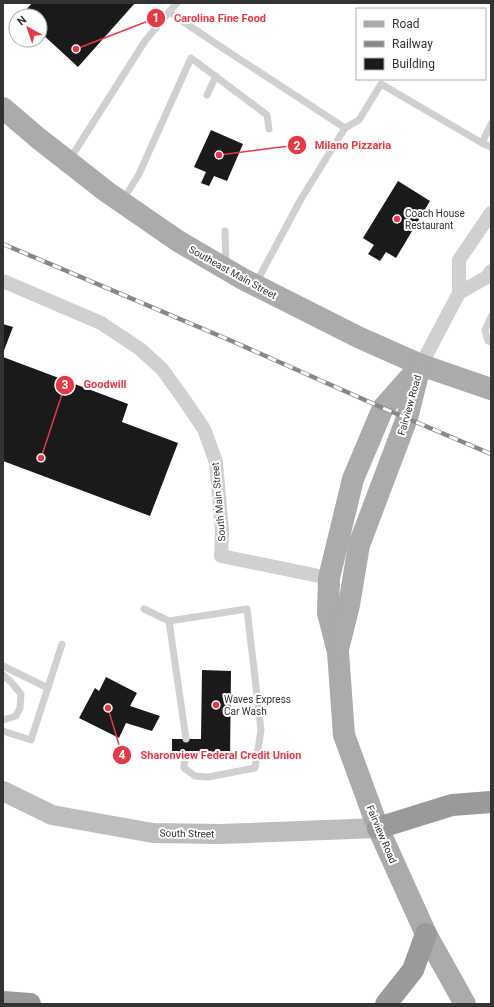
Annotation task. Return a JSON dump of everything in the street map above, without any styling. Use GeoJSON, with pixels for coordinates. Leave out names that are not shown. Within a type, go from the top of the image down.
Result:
{"type":"FeatureCollection","features":[{"type":"Feature","properties":{"kind":"highway"},"geometry":{"type":"LineString","coordinates":[[378,828],[452,805],[491,802]]}},
{"type":"Feature","properties":{"kind":"highway"},"geometry":{"type":"LineString","coordinates":[[386,1004],[413,970],[426,934]]}},
{"type":"Feature","properties":{"kind":"highway"},"geometry":{"type":"LineString","coordinates":[[3,1002],[30,1004]]}},
{"type":"Feature","properties":{"kind":"main road","name":"Southeast Main Street"},"geometry":{"type":"LineString","coordinates":[[3,108],[68,162],[121,202],[178,241],[226,269],[358,338],[420,365],[491,389]]}},
{"type":"Feature","properties":{"kind":"main road","name":"Fairview Road"},"geometry":{"type":"LineString","coordinates":[[420,365],[383,408],[353,479],[329,578],[328,613],[338,652],[344,735],[378,828],[426,934],[465,1004]]}},
{"type":"Feature","properties":{"kind":"main road","name":"Fairview Road"},"geometry":{"type":"LineString","coordinates":[[338,652],[349,605],[359,545],[407,418],[420,365]]}},
{"type":"Feature","properties":{"kind":"street"},"geometry":{"type":"LineString","coordinates":[[420,365],[459,293],[459,260],[491,213]]}},
{"type":"Feature","properties":{"kind":"street"},"geometry":{"type":"LineString","coordinates":[[459,293],[487,277],[491,271]]}},
{"type":"Feature","properties":{"kind":"street","name":"South Main Street"},"geometry":{"type":"LineString","coordinates":[[3,281],[101,323],[140,349],[162,370],[204,429],[216,462],[222,531],[221,556],[329,578]]}},
{"type":"Feature","properties":{"kind":"street","name":"South Street"},"geometry":{"type":"LineString","coordinates":[[3,791],[52,815],[153,833],[220,834],[378,828]]}},
{"type":"Feature","properties":{"kind":"lane"},"geometry":{"type":"LineString","coordinates":[[68,162],[145,41],[177,3]]}},
{"type":"Feature","properties":{"kind":"lane"},"geometry":{"type":"LineString","coordinates":[[169,12],[345,128]]}},
{"type":"Feature","properties":{"kind":"lane"},"geometry":{"type":"LineString","coordinates":[[121,202],[138,174],[191,58],[267,116],[269,129]]}},
{"type":"Feature","properties":{"kind":"lane"},"geometry":{"type":"LineString","coordinates":[[207,95],[216,76]]}},
{"type":"Feature","properties":{"kind":"lane"},"geometry":{"type":"LineString","coordinates":[[256,285],[301,199],[345,128],[359,120],[381,84],[491,147]]}},
{"type":"Feature","properties":{"kind":"lane"},"geometry":{"type":"LineString","coordinates":[[482,143],[491,124]]}},
{"type":"Feature","properties":{"kind":"lane"},"geometry":{"type":"LineString","coordinates":[[225,231],[226,269]]}},
{"type":"Feature","properties":{"kind":"lane"},"geometry":{"type":"LineString","coordinates":[[491,317],[485,330],[488,341],[491,342]]}},
{"type":"Feature","properties":{"kind":"lane"},"geometry":{"type":"LineString","coordinates":[[144,609],[169,621],[246,609],[261,730],[255,768],[208,777],[195,776],[184,768],[185,755]]}},
{"type":"Feature","properties":{"kind":"lane"},"geometry":{"type":"LineString","coordinates":[[169,621],[186,739]]}},
{"type":"Feature","properties":{"kind":"lane"},"geometry":{"type":"LineString","coordinates":[[3,731],[31,740],[62,644]]}},
{"type":"Feature","properties":{"kind":"lane"},"geometry":{"type":"LineString","coordinates":[[3,666],[48,688]]}},
{"type":"Feature","properties":{"kind":"lane"},"geometry":{"type":"LineString","coordinates":[[3,675],[21,694],[20,708],[16,716],[3,720]]}},
{"type":"Feature","properties":{"kind":"building"},"geometry":{"type":"Polygon","coordinates":[[[32,3],[135,3],[78,67],[48,39],[48,8],[28,8],[32,3]]]}},
{"type":"Feature","properties":{"kind":"building"},"geometry":{"type":"Polygon","coordinates":[[[211,130],[243,144],[227,181],[214,176],[209,186],[201,183],[206,172],[194,167],[211,130]]]}},
{"type":"Feature","properties":{"kind":"building","name":"Coach House Restaurant"},"geometry":{"type":"Polygon","coordinates":[[[398,181],[430,201],[396,258],[386,252],[380,261],[368,254],[374,245],[363,238],[398,181]]]}},
{"type":"Feature","properties":{"kind":"building"},"geometry":{"type":"Polygon","coordinates":[[[3,324],[13,327],[3,353],[3,324]]]}},
{"type":"Feature","properties":{"kind":"building"},"geometry":{"type":"Polygon","coordinates":[[[3,357],[128,404],[122,422],[178,443],[150,516],[3,461],[3,357]]]}},
{"type":"Feature","properties":{"kind":"building","name":"Waves Express Car Wash"},"geometry":{"type":"Polygon","coordinates":[[[202,670],[231,671],[230,758],[201,758],[201,755],[172,755],[172,739],[201,739],[202,670]]]}},
{"type":"Feature","properties":{"kind":"building"},"geometry":{"type":"Polygon","coordinates":[[[106,677],[137,693],[130,706],[160,716],[152,731],[126,723],[119,738],[79,718],[95,688],[99,691],[106,677]]]}},
{"type":"Feature","properties":{"kind":"railway"},"geometry":{"type":"LineString","coordinates":[[3,244],[234,342],[491,454]]}},
{"type":"Feature","properties":{"kind":"place","name":"Carolina Fine Food"},"geometry":{"type":"Point","coordinates":[76,49]}},
{"type":"Feature","properties":{"kind":"place","name":"Milano Pizzaria"},"geometry":{"type":"Point","coordinates":[219,155]}},
{"type":"Feature","properties":{"kind":"place","name":"Coach House Restaurant"},"geometry":{"type":"Point","coordinates":[397,219]}},
{"type":"Feature","properties":{"kind":"place","name":"Goodwill"},"geometry":{"type":"Point","coordinates":[41,458]}},
{"type":"Feature","properties":{"kind":"place","name":"Waves Express Car Wash"},"geometry":{"type":"Point","coordinates":[216,705]}},
{"type":"Feature","properties":{"kind":"place","name":"Sharonview Federal Credit Union"},"geometry":{"type":"Point","coordinates":[108,708]}}]}
